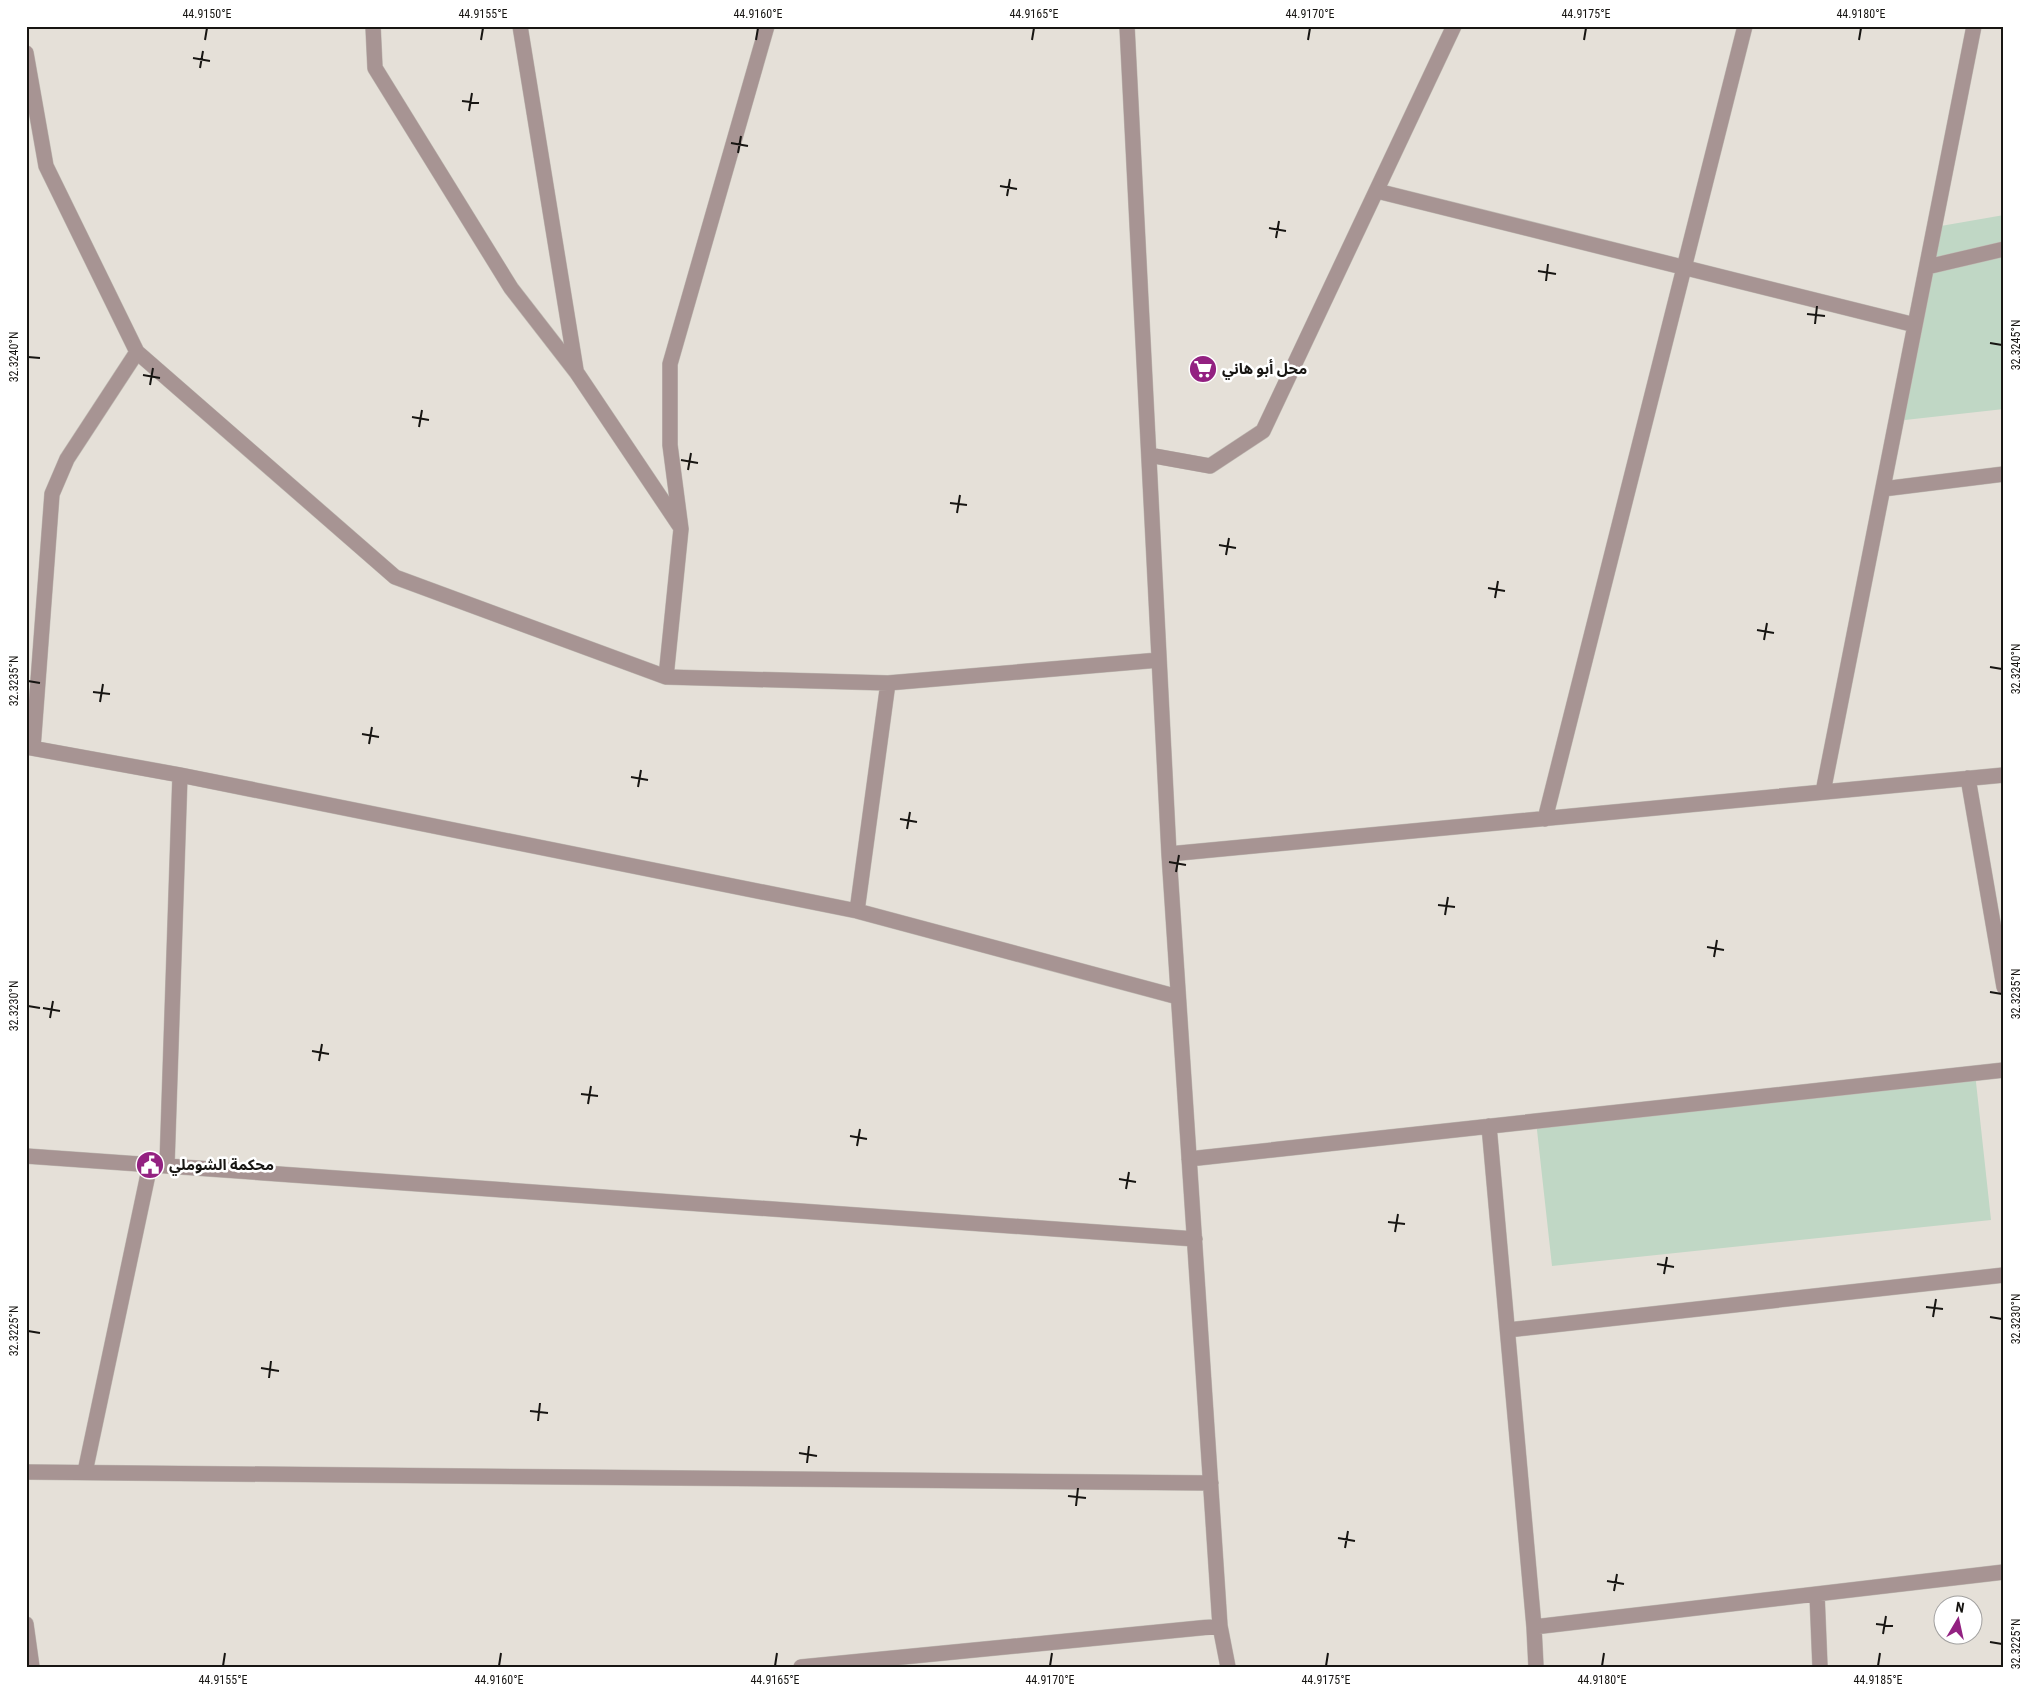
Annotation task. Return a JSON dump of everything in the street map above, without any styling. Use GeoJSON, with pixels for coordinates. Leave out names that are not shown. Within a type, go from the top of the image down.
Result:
{"type":"FeatureCollection","features":[{"type":"Feature","properties":{"kind":"street"},"geometry":{"type":"LineString","coordinates":[[373,26],[375,68],[511,288],[577,373],[681,529]]}},
{"type":"Feature","properties":{"kind":"street"},"geometry":{"type":"LineString","coordinates":[[520,26],[577,373]]}},
{"type":"Feature","properties":{"kind":"street"},"geometry":{"type":"LineString","coordinates":[[666,677],[681,529],[670,445],[670,364],[767,26]]}},
{"type":"Feature","properties":{"kind":"street"},"geometry":{"type":"LineString","coordinates":[[1127,26],[1169,854],[1220,1626],[1228,1667]]}},
{"type":"Feature","properties":{"kind":"street"},"geometry":{"type":"LineString","coordinates":[[1149,455],[1210,466],[1263,431],[1454,26]]}},
{"type":"Feature","properties":{"kind":"street"},"geometry":{"type":"LineString","coordinates":[[1545,819],[1745,26]]}},
{"type":"Feature","properties":{"kind":"street"},"geometry":{"type":"LineString","coordinates":[[1822,792],[1974,26]]}},
{"type":"Feature","properties":{"kind":"street"},"geometry":{"type":"LineString","coordinates":[[26,53],[46,166],[137,352],[396,577],[666,677],[888,682],[1159,660]]}},
{"type":"Feature","properties":{"kind":"street"},"geometry":{"type":"LineString","coordinates":[[1377,191],[1915,325]]}},
{"type":"Feature","properties":{"kind":"street"},"geometry":{"type":"LineString","coordinates":[[1927,267],[2004,249]]}},
{"type":"Feature","properties":{"kind":"street"},"geometry":{"type":"LineString","coordinates":[[137,352],[67,459],[52,494],[30,747],[180,775],[857,911],[1178,997]]}},
{"type":"Feature","properties":{"kind":"street"},"geometry":{"type":"LineString","coordinates":[[1883,489],[2004,474]]}},
{"type":"Feature","properties":{"kind":"street"},"geometry":{"type":"LineString","coordinates":[[857,911],[888,682]]}},
{"type":"Feature","properties":{"kind":"street"},"geometry":{"type":"LineString","coordinates":[[167,1165],[180,775]]}},
{"type":"Feature","properties":{"kind":"street"},"geometry":{"type":"LineString","coordinates":[[1169,854],[2004,775]]}},
{"type":"Feature","properties":{"kind":"street"},"geometry":{"type":"LineString","coordinates":[[1968,778],[2004,987]]}},
{"type":"Feature","properties":{"kind":"street"},"geometry":{"type":"LineString","coordinates":[[1189,1159],[2004,1070]]}},
{"type":"Feature","properties":{"kind":"street"},"geometry":{"type":"LineString","coordinates":[[1490,1126],[1536,1667]]}},
{"type":"Feature","properties":{"kind":"street"},"geometry":{"type":"LineString","coordinates":[[26,1156],[1195,1239]]}},
{"type":"Feature","properties":{"kind":"street"},"geometry":{"type":"LineString","coordinates":[[85,1472],[150,1164]]}},
{"type":"Feature","properties":{"kind":"street"},"geometry":{"type":"LineString","coordinates":[[1508,1330],[2004,1275]]}},
{"type":"Feature","properties":{"kind":"street"},"geometry":{"type":"LineString","coordinates":[[26,1472],[1211,1483]]}},
{"type":"Feature","properties":{"kind":"street"},"geometry":{"type":"LineString","coordinates":[[1534,1627],[2004,1572]]}},
{"type":"Feature","properties":{"kind":"street"},"geometry":{"type":"LineString","coordinates":[[1817,1594],[1820,1667]]}},
{"type":"Feature","properties":{"kind":"street"},"geometry":{"type":"LineString","coordinates":[[26,1624],[32,1667]]}},
{"type":"Feature","properties":{"kind":"street"},"geometry":{"type":"LineString","coordinates":[[801,1667],[1220,1626]]}},
{"type":"Feature","properties":{"kind":"green space"},"geometry":{"type":"Polygon","coordinates":[[[2004,215],[2004,409],[1896,421],[1935,227],[2004,215]]]}},
{"type":"Feature","properties":{"kind":"green space"},"geometry":{"type":"Polygon","coordinates":[[[1975,1073],[1991,1220],[1552,1266],[1536,1121],[1975,1073]]]}},
{"type":"Feature","properties":{"kind":"place","name":"محل أبو هاني"},"geometry":{"type":"Point","coordinates":[1203,369]}},
{"type":"Feature","properties":{"kind":"place","name":"محكمة الشوملي"},"geometry":{"type":"Point","coordinates":[150,1165]}}]}
